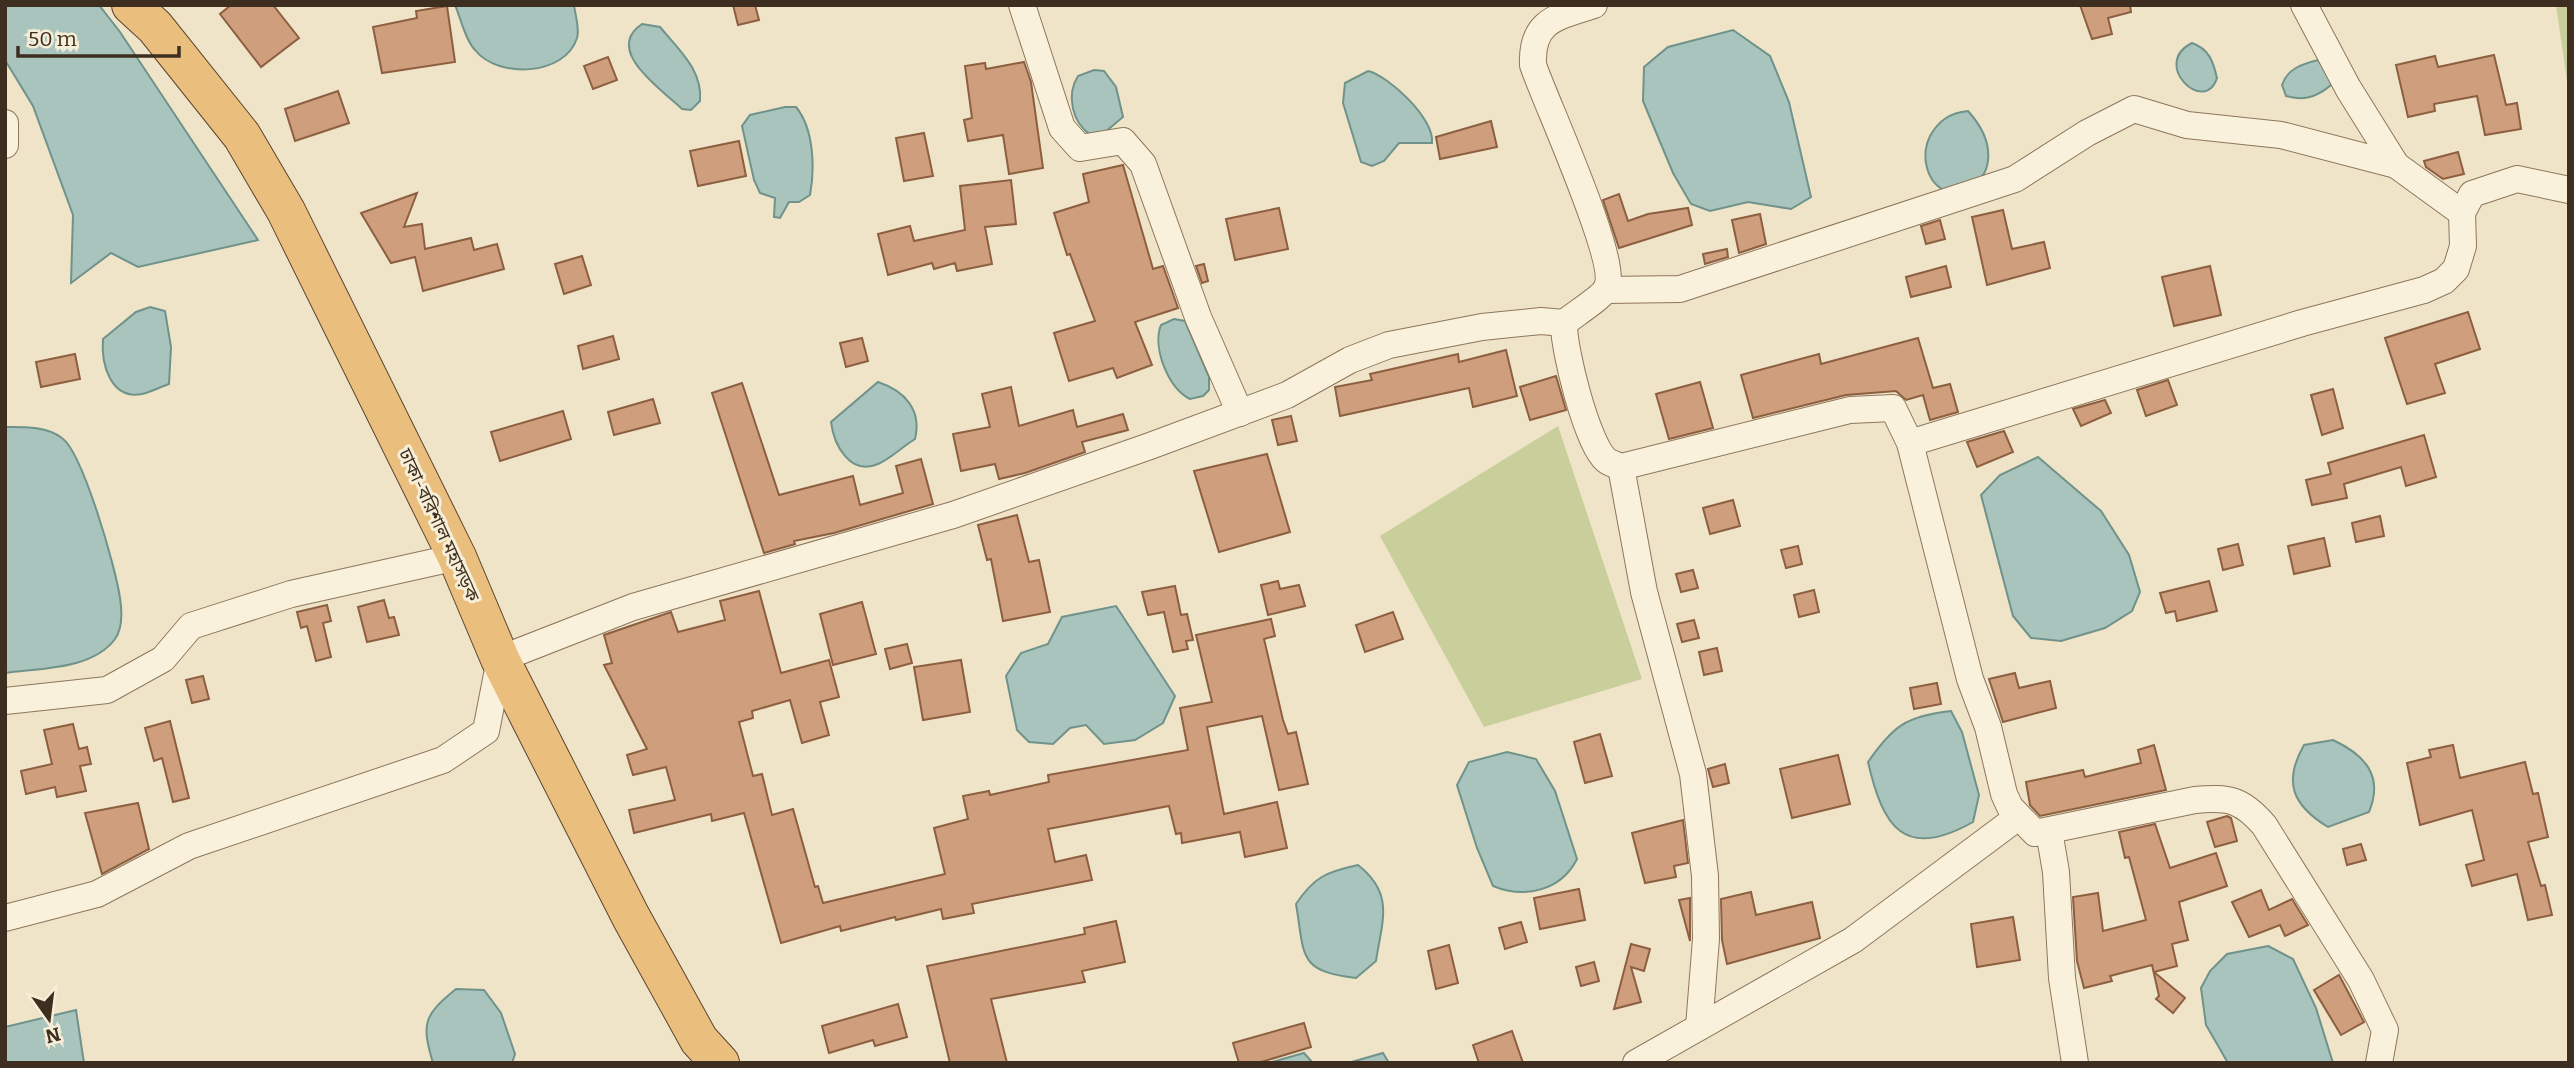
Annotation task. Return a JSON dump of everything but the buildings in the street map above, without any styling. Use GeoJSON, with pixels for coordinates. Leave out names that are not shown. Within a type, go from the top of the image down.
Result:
{"type":"FeatureCollection","features":[{"type":"Feature","properties":{"kind":"highway","name":"ঢাকা-বরিশাল মহাসড়ক"},"geometry":{"type":"LineString","coordinates":[[131,5],[155,27],[242,136],[286,211],[457,557],[500,659],[631,917],[699,1040],[720,1063]]}},
{"type":"Feature","properties":{"kind":"street"},"geometry":{"type":"LineString","coordinates":[[1021,5],[1062,128],[1080,148],[1123,141],[1143,164],[1198,317],[1240,413]]}},
{"type":"Feature","properties":{"kind":"street"},"geometry":{"type":"LineString","coordinates":[[1594,5],[1557,17],[1539,30],[1532,45],[1533,65],[1597,227],[1610,273],[1606,290]]}},
{"type":"Feature","properties":{"kind":"street"},"geometry":{"type":"LineString","coordinates":[[2304,5],[2348,88],[2396,165]]}},
{"type":"Feature","properties":{"kind":"street"},"geometry":{"type":"LineString","coordinates":[[5,918],[97,894],[189,846],[443,760],[486,731],[500,659],[633,607],[953,515],[1287,395],[1350,360],[1389,345],[1482,327],[1541,321],[1564,323],[1606,290],[1680,289],[2015,179],[2087,133],[2134,109],[2186,125],[2281,135],[2396,165],[2462,213]]}},
{"type":"Feature","properties":{"kind":"street"},"geometry":{"type":"LineString","coordinates":[[5,124],[5,145]]}},
{"type":"Feature","properties":{"kind":"street"},"geometry":{"type":"LineString","coordinates":[[1910,443],[2288,327],[2424,290],[2444,281],[2456,269],[2463,246],[2462,213],[2472,194],[2517,179],[2569,190]]}},
{"type":"Feature","properties":{"kind":"street"},"geometry":{"type":"LineString","coordinates":[[1564,323],[1592,440],[1605,460],[1621,467],[1872,407],[1893,408],[1910,443],[1970,679],[1988,727],[2004,794],[2018,817],[2035,833],[2220,797],[2249,809],[2264,825],[2361,980],[2385,1030],[2379,1063]]}},
{"type":"Feature","properties":{"kind":"street"},"geometry":{"type":"LineString","coordinates":[[1621,467],[1644,592],[1693,774],[1705,876],[1706,939],[1699,1027]]}},
{"type":"Feature","properties":{"kind":"street"},"geometry":{"type":"LineString","coordinates":[[5,701],[107,690],[163,659],[191,626],[291,594],[457,557]]}},
{"type":"Feature","properties":{"kind":"street"},"geometry":{"type":"LineString","coordinates":[[1636,1063],[1853,940],[2018,817]]}},
{"type":"Feature","properties":{"kind":"street"},"geometry":{"type":"LineString","coordinates":[[2049,831],[2056,872],[2062,978],[2075,1063]]}},
{"type":"Feature","properties":{"kind":"green space"},"geometry":{"type":"Polygon","coordinates":[[[2556,5],[2569,5],[2569,95],[2556,5]]]}},
{"type":"Feature","properties":{"kind":"green space"},"geometry":{"type":"Polygon","coordinates":[[[1558,426],[1642,679],[1484,727],[1380,536],[1558,426]]]}},
{"type":"Feature","properties":{"kind":"water"},"geometry":{"type":"Polygon","coordinates":[[[5,5],[99,5],[120,32],[258,240],[138,267],[111,253],[71,283],[73,215],[33,106],[5,60],[5,5]]]}},
{"type":"Feature","properties":{"kind":"water"},"geometry":{"type":"Polygon","coordinates":[[[455,5],[574,5],[577,38],[570,51],[546,66],[514,69],[499,66],[475,50],[466,35],[455,5]]]}},
{"type":"Feature","properties":{"kind":"water"},"geometry":{"type":"Polygon","coordinates":[[[642,24],[660,27],[688,61],[698,79],[700,90],[700,101],[691,110],[682,109],[661,91],[639,69],[632,57],[629,45],[632,34],[642,24]]]}},
{"type":"Feature","properties":{"kind":"water"},"geometry":{"type":"Polygon","coordinates":[[[1733,30],[1770,56],[1789,102],[1811,197],[1791,209],[1748,202],[1710,211],[1691,204],[1673,173],[1643,101],[1644,67],[1668,47],[1733,30]]]}},
{"type":"Feature","properties":{"kind":"water"},"geometry":{"type":"Polygon","coordinates":[[[2192,43],[2209,56],[2217,78],[2211,88],[2202,92],[2184,83],[2178,73],[2176,63],[2181,52],[2192,43]]]}},
{"type":"Feature","properties":{"kind":"water"},"geometry":{"type":"Polygon","coordinates":[[[2318,60],[2334,82],[2312,96],[2286,96],[2282,85],[2287,75],[2301,65],[2318,60]]]}},
{"type":"Feature","properties":{"kind":"water"},"geometry":{"type":"Polygon","coordinates":[[[1094,70],[1104,71],[1116,87],[1123,117],[1105,132],[1091,135],[1084,130],[1075,116],[1072,92],[1078,76],[1094,70]]]}},
{"type":"Feature","properties":{"kind":"water"},"geometry":{"type":"Polygon","coordinates":[[[1368,71],[1387,81],[1419,111],[1431,133],[1432,143],[1399,143],[1384,161],[1372,166],[1361,162],[1343,103],[1345,83],[1368,71]]]}},
{"type":"Feature","properties":{"kind":"water"},"geometry":{"type":"Polygon","coordinates":[[[796,107],[802,116],[810,137],[812,173],[810,195],[799,202],[789,202],[780,218],[774,217],[775,198],[760,193],[754,180],[742,126],[750,115],[796,107]]]}},
{"type":"Feature","properties":{"kind":"water"},"geometry":{"type":"Polygon","coordinates":[[[1968,111],[1984,134],[1988,155],[1985,172],[1975,184],[1962,191],[1948,191],[1936,184],[1927,168],[1927,144],[1933,130],[1941,122],[1950,116],[1968,111]]]}},
{"type":"Feature","properties":{"kind":"water"},"geometry":{"type":"Polygon","coordinates":[[[150,307],[165,311],[171,347],[169,384],[142,394],[131,394],[115,386],[110,378],[104,359],[103,339],[136,312],[150,307]]]}},
{"type":"Feature","properties":{"kind":"water"},"geometry":{"type":"Polygon","coordinates":[[[1174,319],[1185,321],[1209,377],[1209,390],[1203,396],[1190,399],[1182,394],[1164,366],[1160,355],[1159,334],[1161,325],[1174,319]]]}},
{"type":"Feature","properties":{"kind":"water"},"geometry":{"type":"Polygon","coordinates":[[[878,382],[896,391],[909,403],[916,419],[915,439],[878,464],[859,466],[840,449],[831,422],[878,382]]]}},
{"type":"Feature","properties":{"kind":"water"},"geometry":{"type":"Polygon","coordinates":[[[5,427],[42,429],[62,438],[79,465],[97,513],[117,583],[121,625],[118,635],[105,649],[79,662],[5,673],[5,427]]]}},
{"type":"Feature","properties":{"kind":"water"},"geometry":{"type":"Polygon","coordinates":[[[2038,457],[2101,511],[2129,555],[2140,592],[2132,611],[2105,628],[2061,641],[2031,638],[2013,616],[1981,495],[2000,475],[2038,457]]]}},
{"type":"Feature","properties":{"kind":"water"},"geometry":{"type":"Polygon","coordinates":[[[1116,606],[1175,696],[1163,723],[1135,740],[1104,744],[1086,725],[1070,728],[1053,744],[1029,742],[1017,730],[1006,676],[1021,653],[1048,644],[1062,617],[1116,606]]]}},
{"type":"Feature","properties":{"kind":"water"},"geometry":{"type":"Polygon","coordinates":[[[1951,711],[1962,732],[1979,795],[1973,822],[1930,838],[1913,837],[1900,831],[1890,820],[1881,804],[1868,762],[1893,731],[1902,725],[1923,716],[1951,711]]]}},
{"type":"Feature","properties":{"kind":"water"},"geometry":{"type":"Polygon","coordinates":[[[2333,740],[2354,753],[2369,768],[2374,788],[2369,812],[2328,827],[2299,801],[2293,781],[2294,770],[2304,745],[2333,740]]]}},
{"type":"Feature","properties":{"kind":"water"},"geometry":{"type":"Polygon","coordinates":[[[1507,752],[1536,759],[1555,791],[1577,859],[1561,879],[1552,885],[1529,892],[1493,886],[1477,848],[1457,785],[1469,762],[1507,752]]]}},
{"type":"Feature","properties":{"kind":"water"},"geometry":{"type":"Polygon","coordinates":[[[1358,865],[1370,876],[1382,898],[1383,921],[1376,961],[1356,978],[1323,971],[1307,958],[1296,904],[1322,877],[1358,865]]]}},
{"type":"Feature","properties":{"kind":"water"},"geometry":{"type":"Polygon","coordinates":[[[2268,946],[2293,959],[2316,1008],[2333,1063],[2228,1063],[2206,1025],[2201,988],[2210,971],[2227,954],[2268,946]]]}},
{"type":"Feature","properties":{"kind":"water"},"geometry":{"type":"Polygon","coordinates":[[[456,989],[484,990],[501,1013],[515,1054],[512,1063],[433,1063],[427,1038],[428,1021],[437,1006],[456,989]]]}},
{"type":"Feature","properties":{"kind":"water"},"geometry":{"type":"Polygon","coordinates":[[[76,1010],[84,1063],[5,1063],[5,1027],[76,1010]]]}},
{"type":"Feature","properties":{"kind":"water"},"geometry":{"type":"Polygon","coordinates":[[[1304,1053],[1313,1063],[1268,1063],[1304,1053]]]}},
{"type":"Feature","properties":{"kind":"water"},"geometry":{"type":"Polygon","coordinates":[[[1383,1053],[1389,1063],[1348,1063],[1383,1053]]]}}]}
